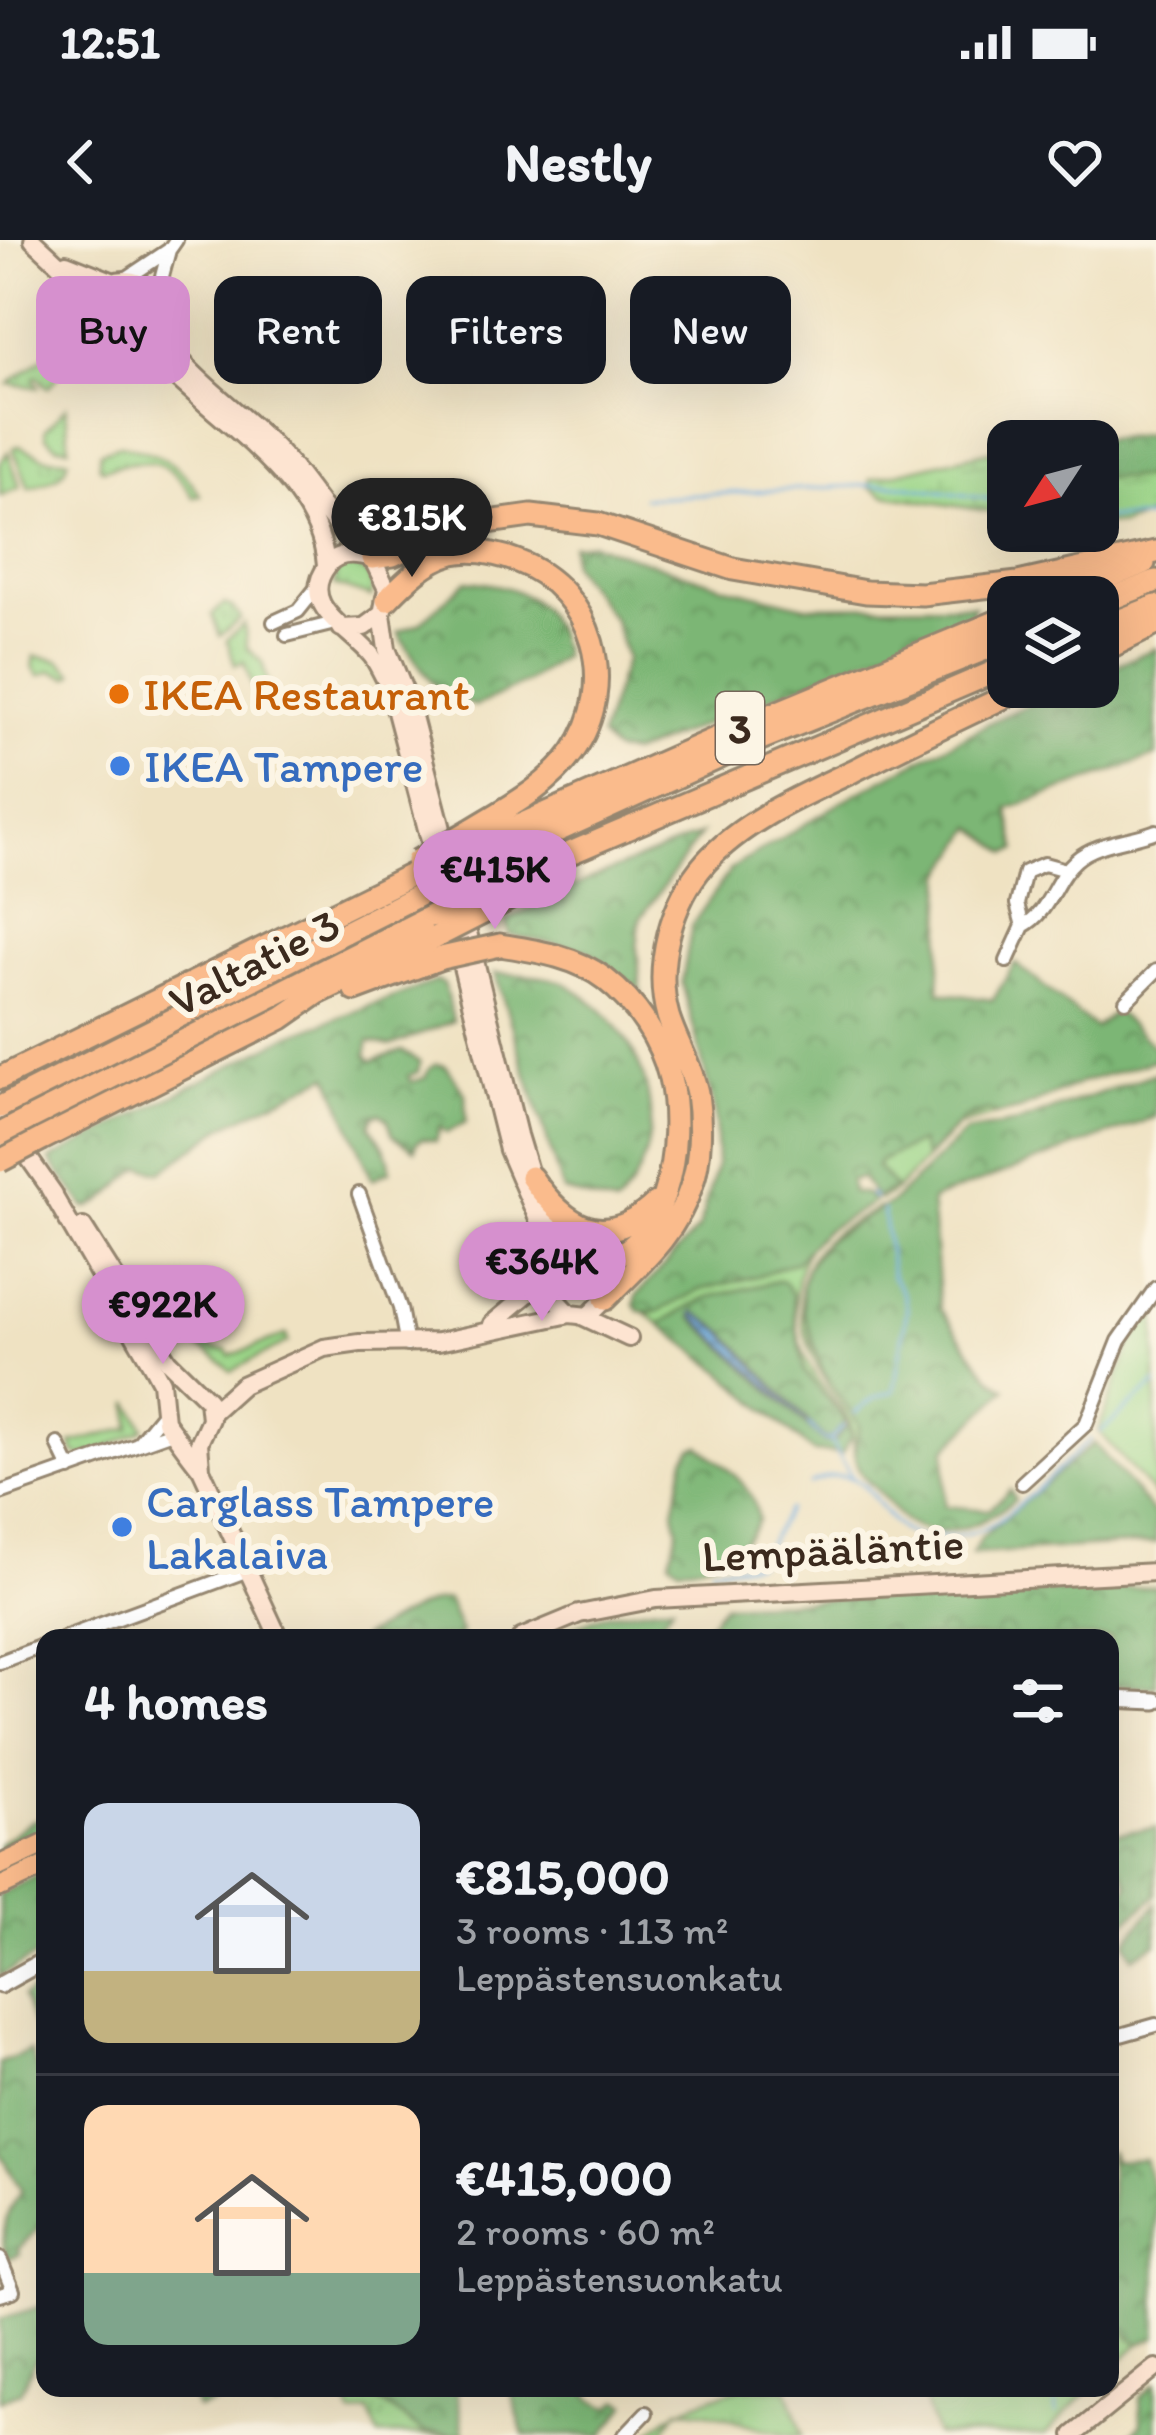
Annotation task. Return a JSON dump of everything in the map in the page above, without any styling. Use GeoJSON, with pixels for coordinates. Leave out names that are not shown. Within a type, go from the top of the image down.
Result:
{"type":"FeatureCollection","features":[{"type":"Feature","properties":{"kind":"highway"},"geometry":{"type":"LineString","coordinates":[[366,556],[393,555],[452,527],[531,516],[598,524],[733,569],[866,592],[922,593],[1018,584],[1156,556]]}},
{"type":"Feature","properties":{"kind":"highway"},"geometry":{"type":"LineString","coordinates":[[0,1078],[350,903],[475,847],[569,757],[592,716],[597,680],[587,624],[542,573],[482,551],[440,558],[417,572],[384,607]]}},
{"type":"Feature","properties":{"kind":"highway"},"geometry":{"type":"LineString","coordinates":[[1109,576],[1156,556]]}},
{"type":"Feature","properties":{"kind":"highway"},"geometry":{"type":"LineString","coordinates":[[1119,596],[1156,581]]}},
{"type":"Feature","properties":{"kind":"highway"},"geometry":{"type":"LineString","coordinates":[[1119,620],[1156,605]]}},
{"type":"Feature","properties":{"kind":"highway"},"geometry":{"type":"LineString","coordinates":[[1119,642],[1156,624]]}},
{"type":"Feature","properties":{"kind":"highway","name":"3"},"geometry":{"type":"LineString","coordinates":[[475,847],[735,730],[987,626]]}},
{"type":"Feature","properties":{"kind":"highway","name":"Valtatie 3"},"geometry":{"type":"LineString","coordinates":[[4,1108],[475,847],[987,648]]}},
{"type":"Feature","properties":{"kind":"highway","name":"3"},"geometry":{"type":"LineString","coordinates":[[0,1161],[281,1018],[318,993],[436,937],[489,899],[644,823],[987,674]]}},
{"type":"Feature","properties":{"kind":"highway"},"geometry":{"type":"LineString","coordinates":[[604,1300],[664,1239],[693,1183],[698,1155],[697,1093],[668,1017],[663,989],[673,924],[690,885],[706,862],[748,826],[987,706]]}},
{"type":"Feature","properties":{"kind":"highway"},"geometry":{"type":"LineString","coordinates":[[436,937],[566,958],[621,993],[650,1031],[671,1082],[675,1119],[674,1151],[664,1193],[652,1222],[624,1252],[610,1260],[581,1261]]}},
{"type":"Feature","properties":{"kind":"highway","name":"Valtatie 3"},"geometry":{"type":"LineString","coordinates":[[0,1134],[436,937]]}},
{"type":"Feature","properties":{"kind":"highway"},"geometry":{"type":"LineString","coordinates":[[531,1177],[565,1218],[596,1229],[627,1225],[664,1193]]}},
{"type":"Feature","properties":{"kind":"main road"},"geometry":{"type":"LineString","coordinates":[[33,240],[68,276]]}},
{"type":"Feature","properties":{"kind":"main road"},"geometry":{"type":"LineString","coordinates":[[49,254],[99,276]]}},
{"type":"Feature","properties":{"kind":"main road"},"geometry":{"type":"LineString","coordinates":[[183,384],[275,468],[320,533],[321,606],[374,659],[390,689],[508,1150],[557,1268],[556,1299],[576,1315],[629,1338],[604,1300],[600,1273],[581,1261],[552,1226],[531,1177],[434,788],[404,686],[387,649],[384,577],[334,526],[290,463],[190,371]]}},
{"type":"Feature","properties":{"kind":"main road"},"geometry":{"type":"LineString","coordinates":[[323,575],[344,555],[366,556]]}},
{"type":"Feature","properties":{"kind":"main road"},"geometry":{"type":"LineString","coordinates":[[338,626],[364,627],[384,607]]}},
{"type":"Feature","properties":{"kind":"main road"},"geometry":{"type":"LineString","coordinates":[[4,1108],[154,1369],[164,1408],[201,1469],[275,1629]]}},
{"type":"Feature","properties":{"kind":"main road"},"geometry":{"type":"LineString","coordinates":[[50,1188],[84,1228],[168,1361],[208,1400],[208,1421],[199,1443],[201,1469]]}},
{"type":"Feature","properties":{"kind":"main road"},"geometry":{"type":"LineString","coordinates":[[482,1331],[557,1268],[581,1261]]}},
{"type":"Feature","properties":{"kind":"main road"},"geometry":{"type":"LineString","coordinates":[[164,1408],[173,1392],[242,1384],[324,1348],[438,1342],[597,1310],[604,1300]]}},
{"type":"Feature","properties":{"kind":"main road"},"geometry":{"type":"LineString","coordinates":[[178,1433],[191,1435],[242,1384]]}},
{"type":"Feature","properties":{"kind":"main road","name":"Lempääläntie"},"geometry":{"type":"LineString","coordinates":[[543,1629],[579,1614],[656,1598],[1156,1573]]}},
{"type":"Feature","properties":{"kind":"main road"},"geometry":{"type":"LineString","coordinates":[[0,1865],[36,1848]]}},
{"type":"Feature","properties":{"kind":"main road"},"geometry":{"type":"LineString","coordinates":[[0,1887],[36,1869]]}},
{"type":"Feature","properties":{"kind":"main road"},"geometry":{"type":"LineString","coordinates":[[1073,2435],[1156,2368]]}},
{"type":"Feature","properties":{"kind":"street"},"geometry":{"type":"LineString","coordinates":[[126,276],[173,245]]}},
{"type":"Feature","properties":{"kind":"street"},"geometry":{"type":"LineString","coordinates":[[163,276],[173,245]]}},
{"type":"Feature","properties":{"kind":"street"},"geometry":{"type":"LineString","coordinates":[[274,622],[298,611],[323,575]]}},
{"type":"Feature","properties":{"kind":"street"},"geometry":{"type":"LineString","coordinates":[[286,634],[338,626]]}},
{"type":"Feature","properties":{"kind":"street"},"geometry":{"type":"LineString","coordinates":[[1007,961],[1023,926],[1044,910],[1066,870],[1090,850],[1156,831]]}},
{"type":"Feature","properties":{"kind":"street"},"geometry":{"type":"LineString","coordinates":[[1023,926],[1017,904],[1025,872],[1044,864],[1066,870]]}},
{"type":"Feature","properties":{"kind":"street"},"geometry":{"type":"LineString","coordinates":[[1126,1001],[1156,971]]}},
{"type":"Feature","properties":{"kind":"street"},"geometry":{"type":"LineString","coordinates":[[359,1194],[400,1308],[407,1345]]}},
{"type":"Feature","properties":{"kind":"street"},"geometry":{"type":"LineString","coordinates":[[1022,1483],[1086,1424],[1118,1341],[1156,1288]]}},
{"type":"Feature","properties":{"kind":"street"},"geometry":{"type":"LineString","coordinates":[[140,1441],[164,1408]]}},
{"type":"Feature","properties":{"kind":"street"},"geometry":{"type":"LineString","coordinates":[[0,1492],[140,1441],[178,1433]]}},
{"type":"Feature","properties":{"kind":"street"},"geometry":{"type":"LineString","coordinates":[[58,1444],[70,1469]]}},
{"type":"Feature","properties":{"kind":"street"},"geometry":{"type":"LineString","coordinates":[[88,1629],[248,1570]]}},
{"type":"Feature","properties":{"kind":"street"},"geometry":{"type":"LineString","coordinates":[[0,1662],[36,1648]]}},
{"type":"Feature","properties":{"kind":"street"},"geometry":{"type":"LineString","coordinates":[[1119,1699],[1156,1701]]}},
{"type":"Feature","properties":{"kind":"street"},"geometry":{"type":"LineString","coordinates":[[0,1984],[36,1965]]}},
{"type":"Feature","properties":{"kind":"street"},"geometry":{"type":"LineString","coordinates":[[1119,2035],[1156,2025]]}},
{"type":"Feature","properties":{"kind":"street"},"geometry":{"type":"LineString","coordinates":[[0,2258],[13,2291],[0,2295]]}},
{"type":"Feature","properties":{"kind":"street"},"geometry":{"type":"LineString","coordinates":[[625,2435],[646,2413]]}},
{"type":"Feature","properties":{"kind":"green space"},"geometry":{"type":"Polygon","coordinates":[[[36,364],[34,379],[39,387],[9,384],[36,364]]]}},
{"type":"Feature","properties":{"kind":"green space"},"geometry":{"type":"Polygon","coordinates":[[[66,407],[69,447],[57,446],[45,430],[66,407]]]}},
{"type":"Feature","properties":{"kind":"green space"},"geometry":{"type":"Polygon","coordinates":[[[1156,433],[1156,478],[1119,478],[1119,438],[1156,433]]]}},
{"type":"Feature","properties":{"kind":"green space"},"geometry":{"type":"Polygon","coordinates":[[[120,445],[166,460],[185,474],[200,495],[193,497],[174,473],[154,463],[99,466],[100,452],[120,445]]]}},
{"type":"Feature","properties":{"kind":"green space"},"geometry":{"type":"Polygon","coordinates":[[[19,446],[47,458],[68,459],[66,466],[54,479],[29,488],[13,448],[19,446]]]}},
{"type":"Feature","properties":{"kind":"green space"},"geometry":{"type":"Polygon","coordinates":[[[8,452],[20,487],[0,496],[0,463],[8,452]]]}},
{"type":"Feature","properties":{"kind":"green space"},"geometry":{"type":"Polygon","coordinates":[[[987,452],[987,511],[885,495],[870,487],[871,479],[987,452]]]}},
{"type":"Feature","properties":{"kind":"green space"},"geometry":{"type":"Polygon","coordinates":[[[1119,478],[1156,478],[1156,513],[1122,525],[1119,478]]]}},
{"type":"Feature","properties":{"kind":"green space"},"geometry":{"type":"Polygon","coordinates":[[[590,543],[727,587],[805,606],[974,605],[970,616],[632,754],[614,751],[600,737],[626,658],[614,620],[571,564],[572,545],[590,543]]]}},
{"type":"Feature","properties":{"kind":"green space"},"geometry":{"type":"Polygon","coordinates":[[[348,564],[368,575],[371,597],[334,585],[338,566],[348,564]]]}},
{"type":"Feature","properties":{"kind":"green space"},"geometry":{"type":"Polygon","coordinates":[[[466,581],[503,587],[530,599],[550,621],[563,656],[527,682],[476,706],[442,692],[398,632],[420,623],[466,581]]]}},
{"type":"Feature","properties":{"kind":"green space"},"geometry":{"type":"Polygon","coordinates":[[[224,604],[241,618],[220,636],[212,615],[224,604]]]}},
{"type":"Feature","properties":{"kind":"green space"},"geometry":{"type":"Polygon","coordinates":[[[244,624],[247,648],[262,662],[268,683],[261,691],[253,688],[244,662],[235,665],[227,640],[244,624]]]}},
{"type":"Feature","properties":{"kind":"green space"},"geometry":{"type":"Polygon","coordinates":[[[1156,648],[1156,756],[1008,809],[1017,850],[1008,853],[974,827],[944,874],[939,992],[993,1000],[1015,963],[1095,1028],[1115,1011],[1156,1048],[1156,1060],[1083,1082],[1020,1110],[997,1115],[988,1111],[963,1119],[925,1158],[920,1142],[880,1161],[877,1167],[895,1187],[876,1198],[862,1178],[850,1180],[852,1193],[864,1193],[874,1202],[823,1232],[796,1262],[700,1290],[657,1312],[639,1311],[637,1295],[699,1228],[717,1163],[715,1112],[682,982],[692,925],[732,868],[850,797],[1021,708],[1119,708],[1119,664],[1156,648]]]}},
{"type":"Feature","properties":{"kind":"green space"},"geometry":{"type":"Polygon","coordinates":[[[35,656],[59,660],[74,674],[69,677],[52,671],[39,676],[33,667],[35,656]]]}},
{"type":"Feature","properties":{"kind":"green space"},"geometry":{"type":"Polygon","coordinates":[[[701,834],[640,919],[641,992],[587,950],[509,935],[506,921],[586,881],[701,834]]]}},
{"type":"Feature","properties":{"kind":"green space"},"geometry":{"type":"Polygon","coordinates":[[[495,973],[543,977],[568,985],[618,1029],[635,1056],[646,1086],[647,1148],[636,1178],[616,1206],[563,1191],[495,973]]]}},
{"type":"Feature","properties":{"kind":"green space"},"geometry":{"type":"Polygon","coordinates":[[[437,981],[444,984],[453,1021],[390,1046],[369,1041],[366,1055],[372,1061],[402,1051],[420,1062],[418,1072],[408,1076],[411,1082],[425,1078],[436,1064],[446,1066],[465,1094],[466,1122],[446,1133],[440,1126],[436,1141],[423,1138],[415,1150],[393,1135],[387,1118],[380,1113],[373,1116],[370,1126],[387,1152],[390,1171],[372,1179],[329,1075],[224,1126],[161,1172],[142,1167],[94,1206],[86,1208],[50,1160],[288,1036],[437,981]]]}},
{"type":"Feature","properties":{"kind":"green space"},"geometry":{"type":"Polygon","coordinates":[[[1156,1073],[1156,1117],[931,1200],[940,1309],[989,1376],[1006,1389],[946,1449],[944,1506],[989,1510],[1010,1490],[1015,1499],[966,1527],[938,1532],[911,1525],[857,1465],[859,1425],[823,1371],[804,1312],[802,1286],[807,1268],[827,1240],[892,1202],[965,1132],[1017,1123],[1156,1073]]]}},
{"type":"Feature","properties":{"kind":"green space"},"geometry":{"type":"Polygon","coordinates":[[[988,1111],[997,1115],[958,1126],[896,1190],[880,1200],[876,1198],[882,1197],[886,1179],[877,1167],[880,1160],[920,1141],[922,1147],[963,1119],[988,1111]]]}},
{"type":"Feature","properties":{"kind":"green space"},"geometry":{"type":"Polygon","coordinates":[[[879,1207],[827,1240],[807,1268],[811,1342],[823,1371],[859,1425],[854,1454],[849,1421],[809,1345],[801,1290],[805,1272],[812,1256],[824,1241],[879,1207]]]}},
{"type":"Feature","properties":{"kind":"green space"},"geometry":{"type":"Polygon","coordinates":[[[807,1250],[798,1279],[797,1326],[792,1294],[777,1281],[705,1298],[660,1324],[647,1314],[714,1285],[784,1267],[807,1250]]]}},
{"type":"Feature","properties":{"kind":"green space"},"geometry":{"type":"Polygon","coordinates":[[[778,1281],[792,1294],[804,1371],[846,1421],[831,1438],[812,1425],[723,1330],[694,1311],[692,1317],[825,1443],[833,1442],[848,1424],[851,1437],[843,1453],[813,1452],[660,1324],[705,1298],[778,1281]]]}},
{"type":"Feature","properties":{"kind":"green space"},"geometry":{"type":"Polygon","coordinates":[[[173,1289],[198,1341],[205,1340],[213,1349],[227,1350],[230,1356],[286,1335],[288,1342],[231,1371],[177,1329],[170,1318],[173,1289]]]}},
{"type":"Feature","properties":{"kind":"green space"},"geometry":{"type":"Polygon","coordinates":[[[1156,1303],[1156,1497],[1098,1431],[1130,1347],[1156,1303]]]}},
{"type":"Feature","properties":{"kind":"green space"},"geometry":{"type":"Polygon","coordinates":[[[798,1331],[813,1372],[846,1421],[804,1371],[798,1331]]]}},
{"type":"Feature","properties":{"kind":"green space"},"geometry":{"type":"Polygon","coordinates":[[[130,1402],[144,1428],[85,1458],[74,1453],[72,1443],[130,1428],[130,1402]]]}},
{"type":"Feature","properties":{"kind":"green space"},"geometry":{"type":"Polygon","coordinates":[[[1094,1443],[1156,1516],[1156,1543],[972,1554],[982,1537],[1094,1443]]]}},
{"type":"Feature","properties":{"kind":"green space"},"geometry":{"type":"Polygon","coordinates":[[[700,1446],[745,1487],[758,1520],[726,1554],[679,1567],[670,1560],[678,1529],[674,1511],[685,1458],[700,1446]]]}},
{"type":"Feature","properties":{"kind":"green space"},"geometry":{"type":"Polygon","coordinates":[[[1156,1587],[1156,1686],[1119,1686],[1119,1629],[704,1629],[725,1604],[1156,1587]]]}},
{"type":"Feature","properties":{"kind":"green space"},"geometry":{"type":"Polygon","coordinates":[[[447,1600],[459,1629],[377,1629],[413,1610],[447,1600]]]}},
{"type":"Feature","properties":{"kind":"green space"},"geometry":{"type":"Polygon","coordinates":[[[673,1604],[656,1629],[567,1629],[607,1614],[673,1604]]]}},
{"type":"Feature","properties":{"kind":"green space"},"geometry":{"type":"Polygon","coordinates":[[[36,1820],[36,1839],[0,1855],[0,1844],[36,1820]]]}},
{"type":"Feature","properties":{"kind":"green space"},"geometry":{"type":"Polygon","coordinates":[[[1156,1828],[1156,1896],[1119,1927],[1119,1896],[1129,1885],[1119,1863],[1119,1833],[1156,1828]]]}},
{"type":"Feature","properties":{"kind":"green space"},"geometry":{"type":"Polygon","coordinates":[[[36,1876],[36,1956],[0,1976],[0,1894],[36,1876]]]}},
{"type":"Feature","properties":{"kind":"green space"},"geometry":{"type":"Polygon","coordinates":[[[1156,1904],[1156,1944],[1133,1957],[1126,1942],[1156,1904]]]}},
{"type":"Feature","properties":{"kind":"green space"},"geometry":{"type":"Polygon","coordinates":[[[36,1989],[36,2034],[23,1997],[36,1989]]]}},
{"type":"Feature","properties":{"kind":"green space"},"geometry":{"type":"Polygon","coordinates":[[[30,2051],[36,2067],[36,2231],[19,2248],[20,2254],[6,2259],[6,2224],[22,2192],[0,2152],[0,2063],[30,2051]]]}},
{"type":"Feature","properties":{"kind":"green space"},"geometry":{"type":"Polygon","coordinates":[[[1144,2159],[1156,2198],[1156,2338],[1139,2344],[1119,2328],[1119,2161],[1144,2159]]]}},
{"type":"Feature","properties":{"kind":"green space"},"geometry":{"type":"Polygon","coordinates":[[[36,2308],[36,2359],[20,2392],[0,2400],[0,2319],[36,2308]]]}},
{"type":"Feature","properties":{"kind":"green space"},"geometry":{"type":"Polygon","coordinates":[[[1119,2328],[1139,2344],[1119,2362],[1119,2328]]]}},
{"type":"Feature","properties":{"kind":"green space"},"geometry":{"type":"Polygon","coordinates":[[[1156,2383],[1156,2435],[1130,2435],[1141,2425],[1140,2398],[1156,2383]]]}},
{"type":"Feature","properties":{"kind":"green space"},"geometry":{"type":"Polygon","coordinates":[[[192,2397],[232,2397],[197,2409],[192,2397]]]}},
{"type":"Feature","properties":{"kind":"green space"},"geometry":{"type":"Polygon","coordinates":[[[273,2397],[311,2397],[276,2408],[273,2397]]]}},
{"type":"Feature","properties":{"kind":"green space"},"geometry":{"type":"Polygon","coordinates":[[[347,2397],[373,2397],[425,2433],[450,2435],[378,2435],[369,2411],[352,2415],[347,2397]]]}},
{"type":"Feature","properties":{"kind":"green space"},"geometry":{"type":"Polygon","coordinates":[[[373,2397],[458,2397],[464,2434],[425,2433],[373,2397]]]}},
{"type":"Feature","properties":{"kind":"green space"},"geometry":{"type":"Polygon","coordinates":[[[513,2397],[590,2397],[609,2407],[620,2400],[627,2404],[603,2435],[524,2435],[513,2397]]]}},
{"type":"Feature","properties":{"kind":"green space"},"geometry":{"type":"Polygon","coordinates":[[[712,2397],[790,2397],[803,2435],[771,2431],[682,2409],[712,2397]]]}},
{"type":"Feature","properties":{"kind":"green space"},"geometry":{"type":"Polygon","coordinates":[[[923,2397],[1082,2397],[1045,2435],[936,2435],[923,2397]]]}},
{"type":"Feature","properties":{"kind":"green space"},"geometry":{"type":"Polygon","coordinates":[[[677,2411],[661,2435],[648,2435],[658,2425],[677,2411]]]}},
{"type":"Feature","properties":{"kind":"water"},"geometry":{"type":"Polygon","coordinates":[[[694,1312],[722,1331],[809,1425],[694,1316],[694,1312]]]}},
{"type":"Feature","properties":{"kind":"waterway"},"geometry":{"type":"LineString","coordinates":[[643,498],[901,485],[987,499]]}},
{"type":"Feature","properties":{"kind":"waterway"},"geometry":{"type":"LineString","coordinates":[[1119,518],[1156,518]]}},
{"type":"Feature","properties":{"kind":"waterway"},"geometry":{"type":"LineString","coordinates":[[870,1194],[874,1199]]}},
{"type":"Feature","properties":{"kind":"waterway"},"geometry":{"type":"LineString","coordinates":[[855,1413],[874,1398],[894,1391],[907,1309],[892,1276],[883,1210]]}},
{"type":"Feature","properties":{"kind":"waterway"},"geometry":{"type":"LineString","coordinates":[[1100,1432],[1156,1384]]}},
{"type":"Feature","properties":{"kind":"waterway"},"geometry":{"type":"LineString","coordinates":[[809,1425],[825,1441],[830,1440]]}},
{"type":"Feature","properties":{"kind":"waterway"},"geometry":{"type":"LineString","coordinates":[[843,1426],[830,1440],[853,1479]]}},
{"type":"Feature","properties":{"kind":"waterway"},"geometry":{"type":"LineString","coordinates":[[810,1484],[846,1476],[858,1481],[912,1535],[962,1535],[1002,1518],[1091,1439]]}},
{"type":"Feature","properties":{"kind":"waterway"},"geometry":{"type":"LineString","coordinates":[[711,1568],[757,1563],[788,1509]]}},
{"type":"Feature","properties":{"kind":"waterway"},"geometry":{"type":"LineString","coordinates":[[1055,2397],[1057,2413]]}},
{"type":"Feature","properties":{"kind":"place","name":"IKEA Restaurant"},"geometry":{"type":"Point","coordinates":[119,694]}},
{"type":"Feature","properties":{"kind":"place","name":"IKEA Tampere"},"geometry":{"type":"Point","coordinates":[120,766]}},
{"type":"Feature","properties":{"kind":"place","name":"Carglass Tampere Lakalaiva"},"geometry":{"type":"Point","coordinates":[122,1527]}}]}
